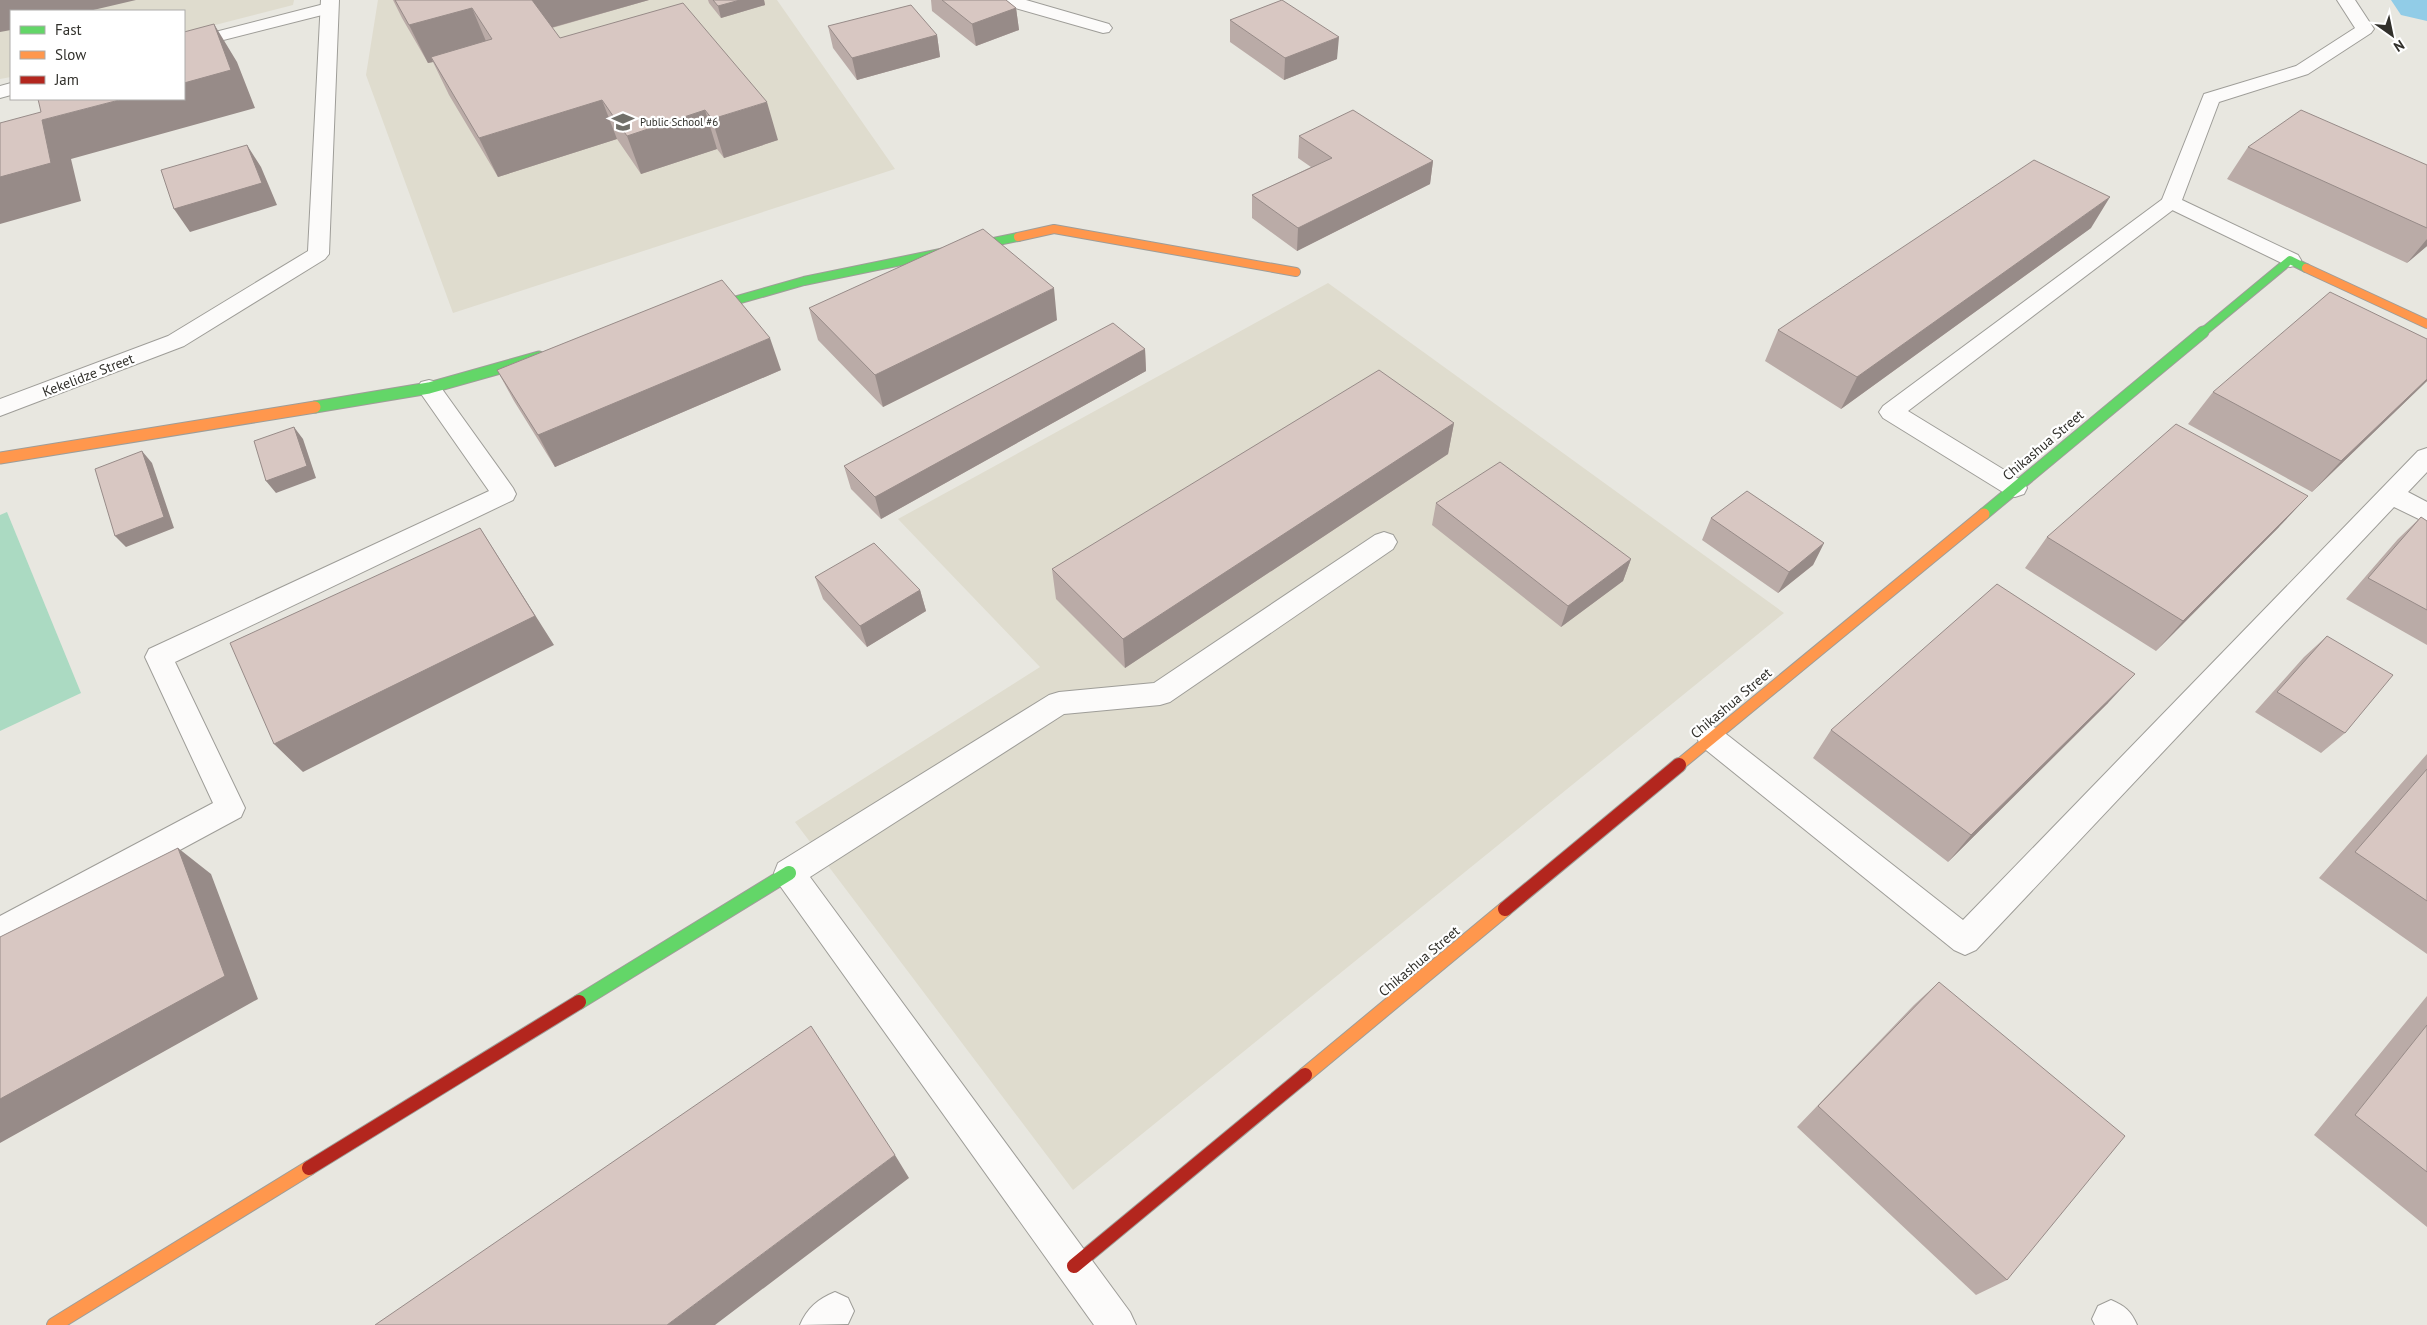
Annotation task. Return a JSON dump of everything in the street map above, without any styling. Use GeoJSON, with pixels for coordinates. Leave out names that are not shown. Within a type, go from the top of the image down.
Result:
{"type":"FeatureCollection","features":[{"type":"Feature","properties":{"kind":"street"},"geometry":{"type":"LineString","coordinates":[[1007,0],[1103,28]]}},
{"type":"Feature","properties":{"kind":"street"},"geometry":{"type":"LineString","coordinates":[[2015,488],[1891,412],[2171,202],[2180,183],[2211,98],[2302,70],[2365,29],[2346,0]]}},
{"type":"Feature","properties":{"kind":"street"},"geometry":{"type":"LineString","coordinates":[[185,45],[329,4]]}},
{"type":"Feature","properties":{"kind":"street","name":"Kekelidze Street"},"geometry":{"type":"LineString","coordinates":[[0,408],[176,341],[318,254],[329,4]]}},
{"type":"Feature","properties":{"kind":"street"},"geometry":{"type":"LineString","coordinates":[[2171,202],[2427,324]]}},
{"type":"Feature","properties":{"kind":"street"},"geometry":{"type":"LineString","coordinates":[[692,313],[804,281],[1054,230],[1296,272]]}},
{"type":"Feature","properties":{"kind":"street","name":"Chikashua Street"},"geometry":{"type":"LineString","coordinates":[[1074,1266],[2290,260]]}},
{"type":"Feature","properties":{"kind":"street"},"geometry":{"type":"LineString","coordinates":[[0,458],[429,388],[551,353]]}},
{"type":"Feature","properties":{"kind":"street"},"geometry":{"type":"LineString","coordinates":[[0,932],[230,808],[158,657],[504,494],[429,388]]}},
{"type":"Feature","properties":{"kind":"street"},"geometry":{"type":"LineString","coordinates":[[1711,738],[1965,940],[2427,458]]}},
{"type":"Feature","properties":{"kind":"street"},"geometry":{"type":"LineString","coordinates":[[2392,494],[2427,514]]}},
{"type":"Feature","properties":{"kind":"street"},"geometry":{"type":"LineString","coordinates":[[54,1325],[789,873],[1059,702],[1160,694],[1384,542]]}},
{"type":"Feature","properties":{"kind":"street"},"geometry":{"type":"LineString","coordinates":[[789,873],[1117,1325]]}},
{"type":"Feature","properties":{"kind":"shaded area"},"geometry":{"type":"Polygon","coordinates":[[[0,0],[294,0],[293,5],[185,33],[185,10],[10,10],[10,77],[0,79],[0,0]]]}},
{"type":"Feature","properties":{"kind":"shaded area","name":"Public School #6"},"geometry":{"type":"Polygon","coordinates":[[[378,0],[777,0],[895,169],[453,313],[366,75],[378,0]]]}},
{"type":"Feature","properties":{"kind":"shaded area"},"geometry":{"type":"Polygon","coordinates":[[[1328,283],[1784,613],[1073,1190],[795,822],[1040,667],[898,519],[1328,283]]]}},
{"type":"Feature","properties":{"kind":"green space"},"geometry":{"type":"Polygon","coordinates":[[[7,512],[81,693],[0,731],[0,515],[7,512]]]}},
{"type":"Feature","properties":{"kind":"building"},"geometry":{"type":"Polygon","coordinates":[[[395,0],[532,0],[560,38],[683,3],[767,102],[712,119],[705,110],[627,136],[602,100],[479,138],[431,57],[492,39],[472,8],[409,25],[395,0]]]}},
{"type":"Feature","properties":{"kind":"building"},"geometry":{"type":"Polygon","coordinates":[[[713,0],[740,0],[718,6],[713,0]]]}},
{"type":"Feature","properties":{"kind":"building"},"geometry":{"type":"Polygon","coordinates":[[[942,0],[1006,0],[1016,8],[972,24],[942,0]]]}},
{"type":"Feature","properties":{"kind":"building"},"geometry":{"type":"Polygon","coordinates":[[[1282,0],[1339,37],[1285,58],[1230,20],[1282,0]]]}},
{"type":"Feature","properties":{"kind":"building"},"geometry":{"type":"Polygon","coordinates":[[[911,5],[937,35],[852,58],[828,26],[911,5]]]}},
{"type":"Feature","properties":{"kind":"building"},"geometry":{"type":"Polygon","coordinates":[[[214,24],[231,70],[185,83],[185,32],[214,24]]]}},
{"type":"Feature","properties":{"kind":"building"},"geometry":{"type":"Polygon","coordinates":[[[38,100],[119,100],[42,120],[51,163],[0,177],[0,123],[41,112],[38,100]]]}},
{"type":"Feature","properties":{"kind":"building"},"geometry":{"type":"Polygon","coordinates":[[[1353,110],[1433,161],[1298,228],[1252,195],[1332,158],[1299,136],[1353,110]]]}},
{"type":"Feature","properties":{"kind":"building"},"geometry":{"type":"Polygon","coordinates":[[[2301,110],[2427,165],[2427,228],[2248,147],[2301,110]]]}},
{"type":"Feature","properties":{"kind":"building"},"geometry":{"type":"Polygon","coordinates":[[[247,145],[262,183],[174,209],[161,170],[247,145]]]}},
{"type":"Feature","properties":{"kind":"building"},"geometry":{"type":"Polygon","coordinates":[[[2034,160],[2110,197],[1857,377],[1778,330],[2034,160]]]}},
{"type":"Feature","properties":{"kind":"building"},"geometry":{"type":"Polygon","coordinates":[[[983,229],[1054,288],[875,375],[809,308],[983,229]]]}},
{"type":"Feature","properties":{"kind":"building"},"geometry":{"type":"Polygon","coordinates":[[[722,280],[770,338],[538,435],[497,370],[722,280]]]}},
{"type":"Feature","properties":{"kind":"building"},"geometry":{"type":"Polygon","coordinates":[[[2330,292],[2427,339],[2427,379],[2341,461],[2213,392],[2330,292]]]}},
{"type":"Feature","properties":{"kind":"building"},"geometry":{"type":"Polygon","coordinates":[[[1113,323],[1145,349],[875,497],[844,466],[1113,323]]]}},
{"type":"Feature","properties":{"kind":"building"},"geometry":{"type":"Polygon","coordinates":[[[1379,370],[1454,423],[1123,639],[1052,569],[1379,370]]]}},
{"type":"Feature","properties":{"kind":"building"},"geometry":{"type":"Polygon","coordinates":[[[2176,424],[2308,496],[2183,621],[2047,537],[2176,424]]]}},
{"type":"Feature","properties":{"kind":"building"},"geometry":{"type":"Polygon","coordinates":[[[294,427],[307,466],[266,481],[254,441],[294,427]]]}},
{"type":"Feature","properties":{"kind":"building"},"geometry":{"type":"Polygon","coordinates":[[[142,451],[164,517],[115,536],[95,469],[142,451]]]}},
{"type":"Feature","properties":{"kind":"building"},"geometry":{"type":"Polygon","coordinates":[[[1500,462],[1631,559],[1568,606],[1436,503],[1500,462]]]}},
{"type":"Feature","properties":{"kind":"building"},"geometry":{"type":"Polygon","coordinates":[[[1747,491],[1824,543],[1789,572],[1711,518],[1747,491]]]}},
{"type":"Feature","properties":{"kind":"building"},"geometry":{"type":"Polygon","coordinates":[[[2421,517],[2427,521],[2427,610],[2368,578],[2421,517]]]}},
{"type":"Feature","properties":{"kind":"building"},"geometry":{"type":"Polygon","coordinates":[[[480,528],[535,616],[274,744],[230,643],[480,528]]]}},
{"type":"Feature","properties":{"kind":"building"},"geometry":{"type":"Polygon","coordinates":[[[874,543],[920,590],[860,626],[815,577],[874,543]]]}},
{"type":"Feature","properties":{"kind":"building"},"geometry":{"type":"Polygon","coordinates":[[[1997,584],[2135,674],[1971,835],[1831,730],[1997,584]]]}},
{"type":"Feature","properties":{"kind":"building"},"geometry":{"type":"Polygon","coordinates":[[[2327,636],[2393,675],[2345,733],[2277,692],[2327,636]]]}},
{"type":"Feature","properties":{"kind":"building"},"geometry":{"type":"Polygon","coordinates":[[[2427,769],[2427,901],[2355,852],[2427,769]]]}},
{"type":"Feature","properties":{"kind":"building"},"geometry":{"type":"Polygon","coordinates":[[[178,848],[225,976],[0,1099],[0,937],[178,848]]]}},
{"type":"Feature","properties":{"kind":"building"},"geometry":{"type":"Polygon","coordinates":[[[1939,982],[2125,1136],[2007,1280],[1818,1106],[1939,982]]]}},
{"type":"Feature","properties":{"kind":"building"},"geometry":{"type":"Polygon","coordinates":[[[2427,1025],[2427,1172],[2355,1115],[2427,1025]]]}},
{"type":"Feature","properties":{"kind":"building"},"geometry":{"type":"Polygon","coordinates":[[[811,1026],[895,1155],[667,1325],[375,1325],[811,1026]]]}},
{"type":"Feature","properties":{"kind":"traffic: fast"},"geometry":{"type":"LineString","coordinates":[[702,310],[804,281],[1018,237]]}},
{"type":"Feature","properties":{"kind":"traffic: fast"},"geometry":{"type":"LineString","coordinates":[[1984,514],[2290,260],[2306,268]]}},
{"type":"Feature","properties":{"kind":"traffic: fast"},"geometry":{"type":"LineString","coordinates":[[315,407],[429,388],[539,357]]}},
{"type":"Feature","properties":{"kind":"traffic: fast"},"geometry":{"type":"LineString","coordinates":[[579,1002],[789,873]]}},
{"type":"Feature","properties":{"kind":"traffic: slow"},"geometry":{"type":"LineString","coordinates":[[1018,237],[1054,229],[1296,272]]}},
{"type":"Feature","properties":{"kind":"traffic: slow"},"geometry":{"type":"LineString","coordinates":[[2306,268],[2427,324]]}},
{"type":"Feature","properties":{"kind":"traffic: slow"},"geometry":{"type":"LineString","coordinates":[[0,458],[315,407]]}},
{"type":"Feature","properties":{"kind":"traffic: slow"},"geometry":{"type":"LineString","coordinates":[[1679,765],[1984,514]]}},
{"type":"Feature","properties":{"kind":"traffic: slow"},"geometry":{"type":"LineString","coordinates":[[1305,1075],[1505,909]]}},
{"type":"Feature","properties":{"kind":"traffic: slow"},"geometry":{"type":"LineString","coordinates":[[54,1325],[309,1168]]}},
{"type":"Feature","properties":{"kind":"traffic: jam"},"geometry":{"type":"LineString","coordinates":[[1505,909],[1679,765]]}},
{"type":"Feature","properties":{"kind":"traffic: jam"},"geometry":{"type":"LineString","coordinates":[[309,1168],[579,1002]]}},
{"type":"Feature","properties":{"kind":"traffic: jam"},"geometry":{"type":"LineString","coordinates":[[1074,1266],[1305,1075]]}},
{"type":"Feature","properties":{"kind":"place","name":"Public School #6"},"geometry":{"type":"Point","coordinates":[623,122]}}]}
